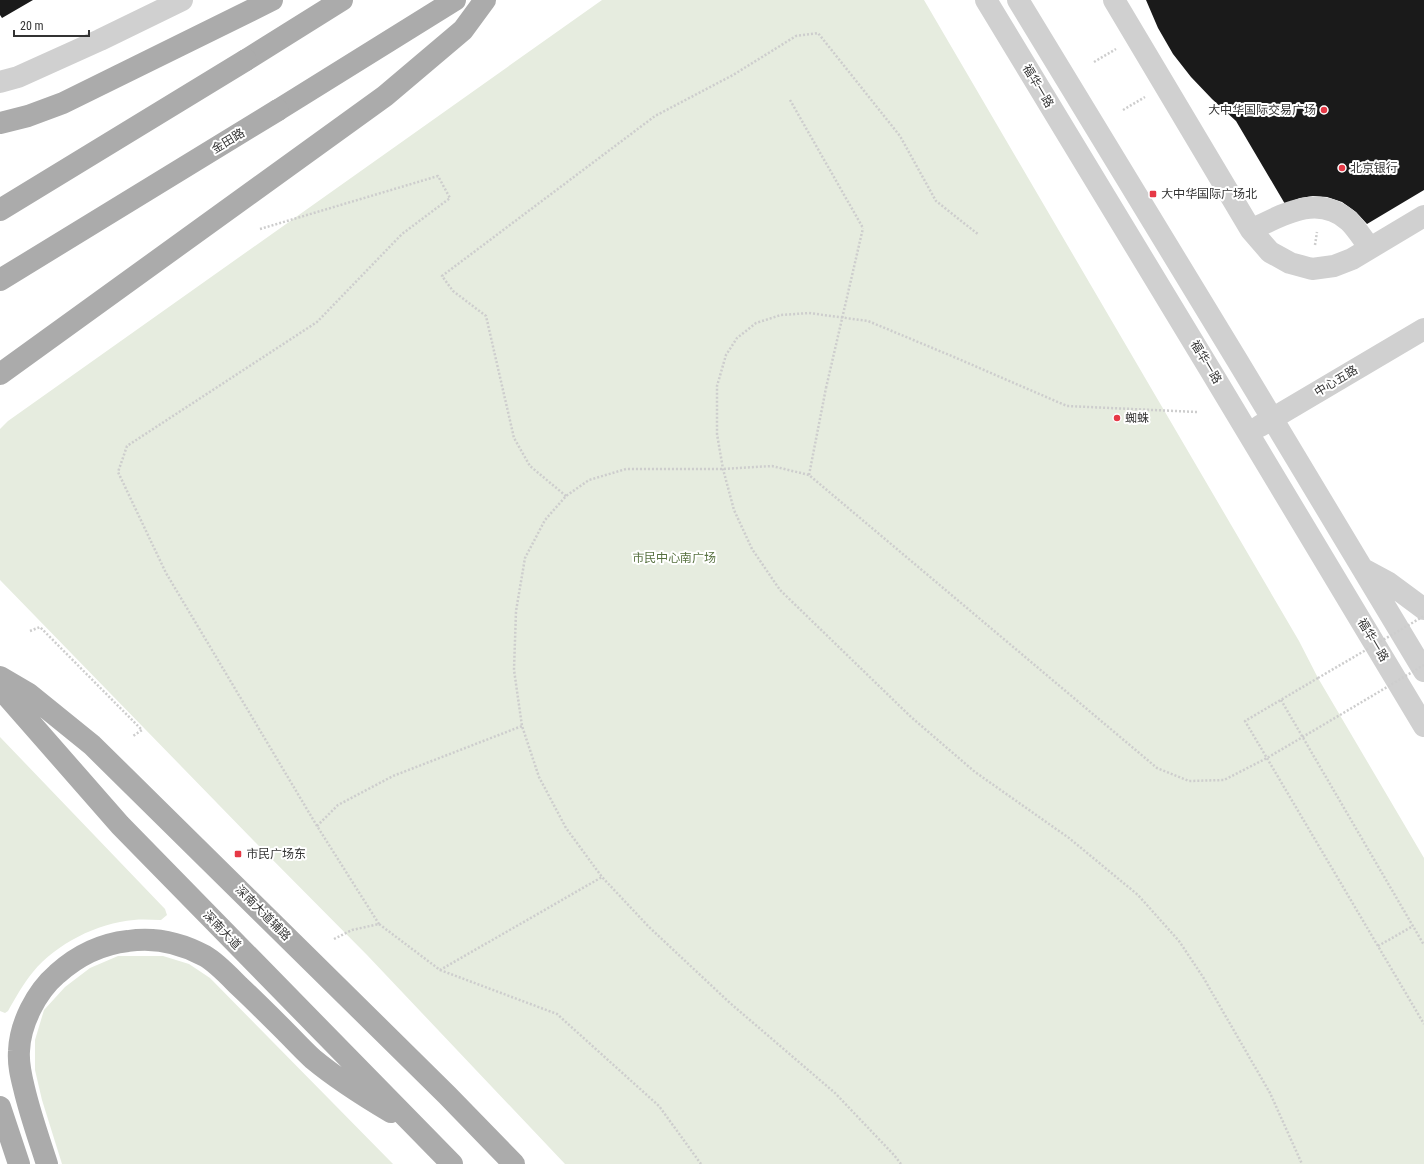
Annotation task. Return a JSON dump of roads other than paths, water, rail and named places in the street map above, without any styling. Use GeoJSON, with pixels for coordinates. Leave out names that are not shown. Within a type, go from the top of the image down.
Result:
{"type":"FeatureCollection","features":[{"type":"Feature","properties":{"kind":"main road"},"geometry":{"type":"LineString","coordinates":[[0,123],[28,116],[63,103],[272,0]]}},
{"type":"Feature","properties":{"kind":"main road"},"geometry":{"type":"LineString","coordinates":[[0,210],[342,0]]}},
{"type":"Feature","properties":{"kind":"main road","name":"金田路"},"geometry":{"type":"LineString","coordinates":[[0,280],[456,0]]}},
{"type":"Feature","properties":{"kind":"main road"},"geometry":{"type":"LineString","coordinates":[[0,374],[385,96],[462,30],[485,0]]}},
{"type":"Feature","properties":{"kind":"main road","name":"深南大道辅路"},"geometry":{"type":"LineString","coordinates":[[0,677],[29,694],[92,744],[447,1094],[514,1164]]}},
{"type":"Feature","properties":{"kind":"main road","name":"深南大道"},"geometry":{"type":"LineString","coordinates":[[0,688],[120,824],[452,1164]]}},
{"type":"Feature","properties":{"kind":"main road"},"geometry":{"type":"LineString","coordinates":[[47,1164],[29,1107],[21,1073],[19,1051],[23,1028],[38,994],[49,980],[74,961],[104,946],[134,940],[149,940],[183,946],[206,957],[228,975],[313,1059],[361,1094],[417,1127]]}},
{"type":"Feature","properties":{"kind":"main road"},"geometry":{"type":"LineString","coordinates":[[0,1107],[19,1164]]}},
{"type":"Feature","properties":{"kind":"street"},"geometry":{"type":"LineString","coordinates":[[0,82],[32,71],[182,0]]}},
{"type":"Feature","properties":{"kind":"street","name":"福华一路"},"geometry":{"type":"LineString","coordinates":[[986,0],[1249,433],[1424,726]]}},
{"type":"Feature","properties":{"kind":"street"},"geometry":{"type":"LineString","coordinates":[[1018,0],[1424,671]]}},
{"type":"Feature","properties":{"kind":"street"},"geometry":{"type":"LineString","coordinates":[[1114,0],[1251,230],[1270,252],[1290,263],[1312,269],[1334,266],[1352,258],[1424,216]]}},
{"type":"Feature","properties":{"kind":"street"},"geometry":{"type":"LineString","coordinates":[[1251,230],[1290,211],[1306,208],[1320,208],[1334,211],[1348,221],[1370,248]]}},
{"type":"Feature","properties":{"kind":"street","name":"中心五路"},"geometry":{"type":"LineString","coordinates":[[1249,433],[1424,329]]}},
{"type":"Feature","properties":{"kind":"street"},"geometry":{"type":"LineString","coordinates":[[1362,569],[1389,583],[1424,610]]}},
{"type":"Feature","properties":{"kind":"place","name":"大中华国际交易广场"},"geometry":{"type":"Point","coordinates":[1324,110]}},
{"type":"Feature","properties":{"kind":"place","name":"北京银行"},"geometry":{"type":"Point","coordinates":[1342,168]}},
{"type":"Feature","properties":{"kind":"place","name":"大中华国际广场北"},"geometry":{"type":"Point","coordinates":[1153,194]}},
{"type":"Feature","properties":{"kind":"place","name":"蜘蛛"},"geometry":{"type":"Point","coordinates":[1117,418]}},
{"type":"Feature","properties":{"kind":"place","name":"市民广场东"},"geometry":{"type":"Point","coordinates":[238,854]}},
{"type":"Feature","properties":{"kind":"park label","name":"市民中心南广场"},"geometry":{"type":"Point","coordinates":[674,558]}}]}
